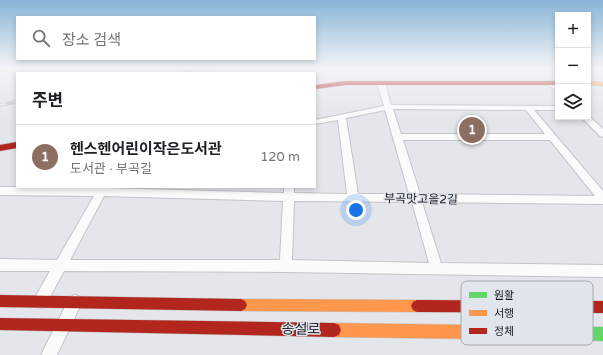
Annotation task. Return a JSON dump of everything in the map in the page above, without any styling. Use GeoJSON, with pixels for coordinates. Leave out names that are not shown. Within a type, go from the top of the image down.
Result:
{"type":"FeatureCollection","features":[{"type":"Feature","properties":{"kind":"street"},"geometry":{"type":"LineString","coordinates":[[316,87],[334,85]]}},
{"type":"Feature","properties":{"kind":"street"},"geometry":{"type":"LineString","coordinates":[[382,85],[437,269]]}},
{"type":"Feature","properties":{"kind":"street"},"geometry":{"type":"LineString","coordinates":[[316,122],[389,107],[555,108]]}},
{"type":"Feature","properties":{"kind":"street"},"geometry":{"type":"LineString","coordinates":[[528,108],[603,199]]}},
{"type":"Feature","properties":{"kind":"street"},"geometry":{"type":"LineString","coordinates":[[342,116],[353,198]]}},
{"type":"Feature","properties":{"kind":"street"},"geometry":{"type":"LineString","coordinates":[[588,120],[603,134]]}},
{"type":"Feature","properties":{"kind":"street"},"geometry":{"type":"LineString","coordinates":[[397,137],[552,137]]}},
{"type":"Feature","properties":{"kind":"street"},"geometry":{"type":"LineString","coordinates":[[0,148],[16,145]]}},
{"type":"Feature","properties":{"kind":"street","name":"부곡맛고을2길"},"geometry":{"type":"LineString","coordinates":[[0,191],[31,189],[289,192],[353,198],[603,199]]}},
{"type":"Feature","properties":{"kind":"street"},"geometry":{"type":"LineString","coordinates":[[40,301],[62,265],[102,190]]}},
{"type":"Feature","properties":{"kind":"street"},"geometry":{"type":"LineString","coordinates":[[286,266],[289,192]]}},
{"type":"Feature","properties":{"kind":"street"},"geometry":{"type":"LineString","coordinates":[[0,265],[286,266],[603,271]]}},
{"type":"Feature","properties":{"kind":"street","name":"송설로"},"geometry":{"type":"LineString","coordinates":[[0,301],[190,305],[461,306]]}},
{"type":"Feature","properties":{"kind":"street"},"geometry":{"type":"LineString","coordinates":[[49,355],[75,302]]}},
{"type":"Feature","properties":{"kind":"street","name":"송설로"},"geometry":{"type":"LineString","coordinates":[[593,307],[603,307]]}},
{"type":"Feature","properties":{"kind":"street","name":"송설로"},"geometry":{"type":"LineString","coordinates":[[0,324],[461,332]]}},
{"type":"Feature","properties":{"kind":"street","name":"송설로"},"geometry":{"type":"LineString","coordinates":[[593,334],[603,334]]}},
{"type":"Feature","properties":{"kind":"railway"},"geometry":{"type":"LineString","coordinates":[[0,105],[16,102]]}},
{"type":"Feature","properties":{"kind":"traffic: fast"},"geometry":{"type":"LineString","coordinates":[[593,334],[603,334]]}},
{"type":"Feature","properties":{"kind":"traffic: slow"},"geometry":{"type":"LineString","coordinates":[[241,305],[417,306]]}},
{"type":"Feature","properties":{"kind":"traffic: slow"},"geometry":{"type":"LineString","coordinates":[[334,330],[461,332]]}},
{"type":"Feature","properties":{"kind":"traffic: jam"},"geometry":{"type":"LineString","coordinates":[[316,87],[334,85]]}},
{"type":"Feature","properties":{"kind":"traffic: jam"},"geometry":{"type":"LineString","coordinates":[[0,148],[16,145]]}},
{"type":"Feature","properties":{"kind":"traffic: jam"},"geometry":{"type":"LineString","coordinates":[[0,301],[241,305]]}},
{"type":"Feature","properties":{"kind":"traffic: jam"},"geometry":{"type":"LineString","coordinates":[[417,306],[461,306]]}},
{"type":"Feature","properties":{"kind":"traffic: jam"},"geometry":{"type":"LineString","coordinates":[[593,307],[603,307]]}},
{"type":"Feature","properties":{"kind":"traffic: jam"},"geometry":{"type":"LineString","coordinates":[[0,324],[334,330]]}},
{"type":"Feature","properties":{"kind":"place","name":"헨스헨어린이작은도서관"},"geometry":{"type":"Point","coordinates":[472,130]}}]}
